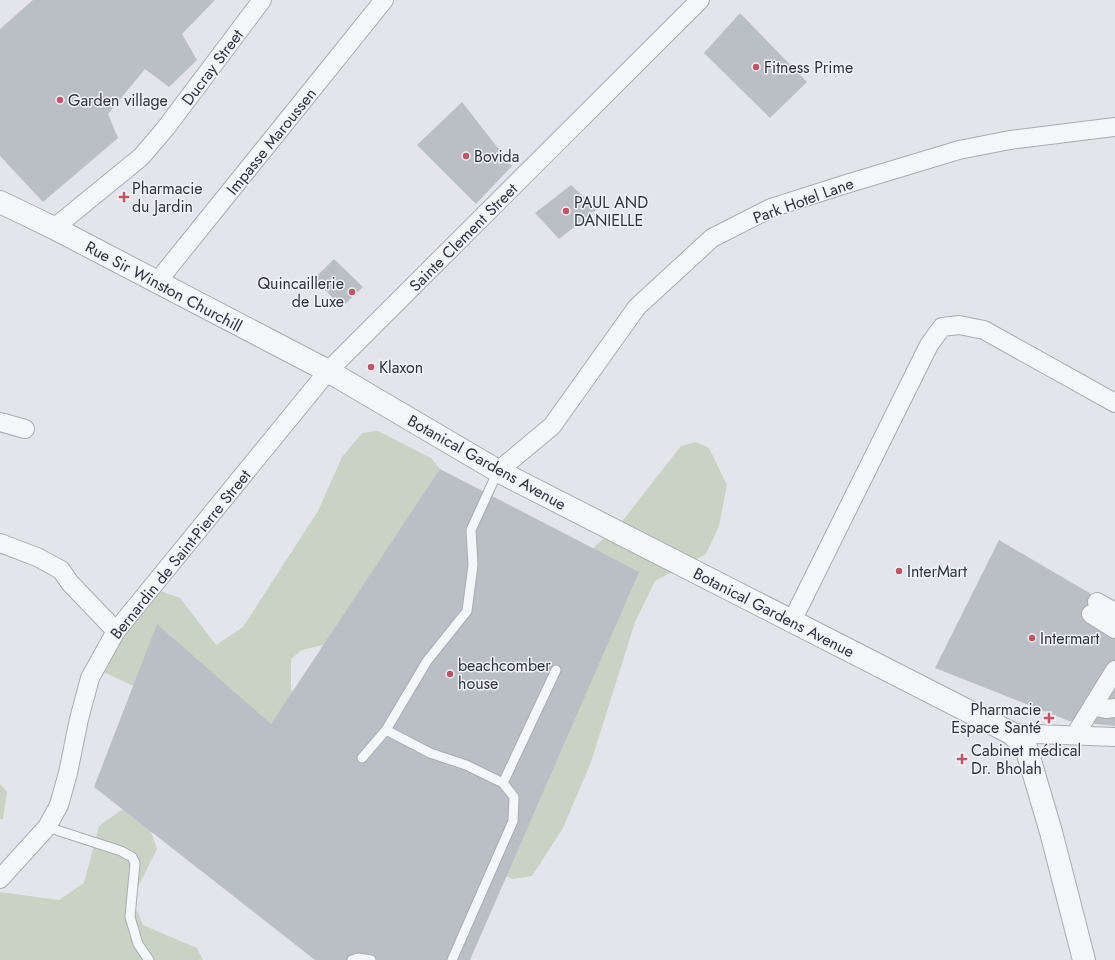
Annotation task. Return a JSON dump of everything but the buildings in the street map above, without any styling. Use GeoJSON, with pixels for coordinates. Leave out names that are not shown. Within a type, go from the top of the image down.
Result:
{"type":"FeatureCollection","features":[{"type":"Feature","properties":{"kind":"street","name":"Ducray Street"},"geometry":{"type":"LineString","coordinates":[[54,228],[141,157],[165,129],[262,0]]}},
{"type":"Feature","properties":{"kind":"street","name":"Impasse Maroussen"},"geometry":{"type":"LineString","coordinates":[[157,282],[384,0]]}},
{"type":"Feature","properties":{"kind":"street","name":"Sainte Clement Street"},"geometry":{"type":"LineString","coordinates":[[328,371],[700,0]]}},
{"type":"Feature","properties":{"kind":"street","name":"Park Hotel Lane"},"geometry":{"type":"LineString","coordinates":[[498,471],[552,426],[637,307],[712,238],[771,208],[959,150],[1010,140],[1115,127]]}},
{"type":"Feature","properties":{"kind":"street","name":"Rue Sir Winston Churchill"},"geometry":{"type":"LineString","coordinates":[[0,202],[54,228],[328,371]]}},
{"type":"Feature","properties":{"kind":"street"},"geometry":{"type":"LineString","coordinates":[[792,621],[929,345],[942,327],[959,325],[984,330],[1115,403]]}},
{"type":"Feature","properties":{"kind":"street","name":"Botanical Gardens Avenue"},"geometry":{"type":"LineString","coordinates":[[328,371],[498,471],[1011,733],[1026,747],[1051,832],[1084,960]]}},
{"type":"Feature","properties":{"kind":"street","name":"Bernardin de Saint-Pierre Street"},"geometry":{"type":"LineString","coordinates":[[0,879],[47,827],[59,805],[90,678],[116,631],[328,371]]}},
{"type":"Feature","properties":{"kind":"street"},"geometry":{"type":"LineString","coordinates":[[0,422],[25,429]]}},
{"type":"Feature","properties":{"kind":"street"},"geometry":{"type":"LineString","coordinates":[[0,543],[37,557],[61,570],[75,589],[116,631]]}},
{"type":"Feature","properties":{"kind":"street"},"geometry":{"type":"LineString","coordinates":[[1115,612],[1094,608],[1115,629]]}},
{"type":"Feature","properties":{"kind":"street"},"geometry":{"type":"LineString","coordinates":[[1075,735],[1115,670]]}},
{"type":"Feature","properties":{"kind":"street"},"geometry":{"type":"LineString","coordinates":[[1093,706],[1106,709],[1115,708]]}},
{"type":"Feature","properties":{"kind":"street"},"geometry":{"type":"LineString","coordinates":[[1011,733],[1115,737]]}},
{"type":"Feature","properties":{"kind":"lane"},"geometry":{"type":"LineString","coordinates":[[362,758],[386,730],[428,661],[467,611],[473,565],[471,530],[498,471]]}},
{"type":"Feature","properties":{"kind":"lane"},"geometry":{"type":"LineString","coordinates":[[503,783],[556,670]]}},
{"type":"Feature","properties":{"kind":"lane"},"geometry":{"type":"LineString","coordinates":[[386,730],[430,753],[466,765],[503,783],[514,797],[513,820],[452,960]]}},
{"type":"Feature","properties":{"kind":"lane"},"geometry":{"type":"LineString","coordinates":[[47,827],[122,851],[132,857],[135,864],[130,917],[138,944],[149,960]]}},
{"type":"Feature","properties":{"kind":"lane"},"geometry":{"type":"LineString","coordinates":[[352,960],[358,958],[370,960]]}},
{"type":"Feature","properties":{"kind":"green space"},"geometry":{"type":"Polygon","coordinates":[[[378,431],[431,458],[440,469],[332,643],[302,650],[291,659],[291,688],[316,738],[161,699],[93,667],[110,627],[137,590],[152,588],[180,598],[216,645],[243,627],[318,511],[342,457],[362,433],[378,431]]]}},
{"type":"Feature","properties":{"kind":"green space"},"geometry":{"type":"Polygon","coordinates":[[[696,442],[709,448],[727,485],[719,526],[706,554],[655,581],[635,622],[591,762],[563,828],[532,876],[513,879],[485,867],[579,562],[624,519],[681,446],[696,442]]]}},
{"type":"Feature","properties":{"kind":"green space"},"geometry":{"type":"Polygon","coordinates":[[[0,784],[7,792],[3,819],[0,819],[0,784]]]}},
{"type":"Feature","properties":{"kind":"green space"},"geometry":{"type":"Polygon","coordinates":[[[123,809],[148,823],[157,849],[132,899],[143,925],[197,948],[203,960],[0,960],[0,892],[59,900],[84,883],[99,826],[123,809]]]}},
{"type":"Feature","properties":{"kind":"place","name":"Fitness Prime"},"geometry":{"type":"Point","coordinates":[756,67]}},
{"type":"Feature","properties":{"kind":"place","name":"Garden village"},"geometry":{"type":"Point","coordinates":[60,100]}},
{"type":"Feature","properties":{"kind":"place","name":"Bovida"},"geometry":{"type":"Point","coordinates":[466,156]}},
{"type":"Feature","properties":{"kind":"place","name":"Pharmacie du Jardin"},"geometry":{"type":"Point","coordinates":[124,197]}},
{"type":"Feature","properties":{"kind":"place","name":"PAUL AND DANIELLE"},"geometry":{"type":"Point","coordinates":[566,211]}},
{"type":"Feature","properties":{"kind":"place","name":"Quincaillerie de Luxe"},"geometry":{"type":"Point","coordinates":[352,292]}},
{"type":"Feature","properties":{"kind":"place","name":"Klaxon"},"geometry":{"type":"Point","coordinates":[371,367]}},
{"type":"Feature","properties":{"kind":"place","name":"InterMart"},"geometry":{"type":"Point","coordinates":[899,571]}},
{"type":"Feature","properties":{"kind":"place","name":"Intermart"},"geometry":{"type":"Point","coordinates":[1032,638]}},
{"type":"Feature","properties":{"kind":"place","name":"beachcomber house"},"geometry":{"type":"Point","coordinates":[450,674]}},
{"type":"Feature","properties":{"kind":"place","name":"Pharmacie Espace Santé"},"geometry":{"type":"Point","coordinates":[1049,718]}},
{"type":"Feature","properties":{"kind":"place","name":"Cabinet médical Dr. Bholah"},"geometry":{"type":"Point","coordinates":[962,759]}}]}
